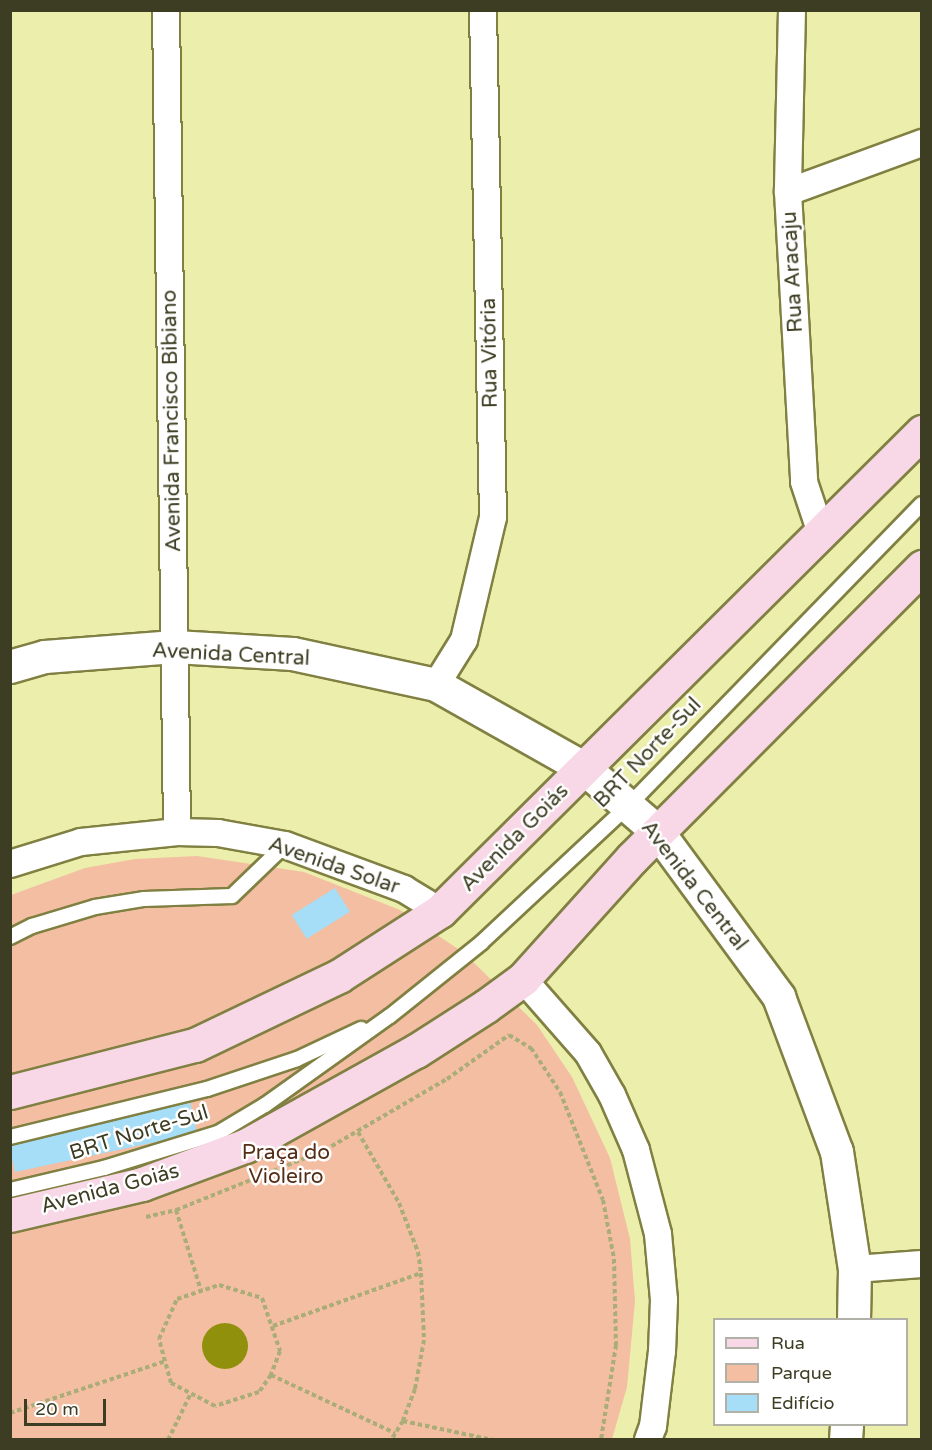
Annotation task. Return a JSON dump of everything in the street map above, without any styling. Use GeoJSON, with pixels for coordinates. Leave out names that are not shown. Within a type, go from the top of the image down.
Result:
{"type":"FeatureCollection","features":[{"type":"Feature","properties":{"kind":"main road","name":"Avenida Goiás"},"geometry":{"type":"LineString","coordinates":[[10,1092],[195,1045],[339,976],[441,911],[585,769],[820,530],[921,432]]}},
{"type":"Feature","properties":{"kind":"main road","name":"Avenida Goiás"},"geometry":{"type":"LineString","coordinates":[[10,1215],[142,1184],[245,1146],[416,1051],[486,1006],[523,979],[658,832],[921,567]]}},
{"type":"Feature","properties":{"kind":"street","name":"Avenida Francisco Bibiano"},"geometry":{"type":"LineString","coordinates":[[166,10],[177,832]]}},
{"type":"Feature","properties":{"kind":"street","name":"Rua Vitória"},"geometry":{"type":"LineString","coordinates":[[436,685],[464,640],[493,516],[483,10]]}},
{"type":"Feature","properties":{"kind":"street","name":"Rua Aracaju"},"geometry":{"type":"LineString","coordinates":[[792,10],[788,192],[804,482],[820,530]]}},
{"type":"Feature","properties":{"kind":"street"},"geometry":{"type":"LineString","coordinates":[[788,192],[921,143]]}},
{"type":"Feature","properties":{"kind":"street","name":"Avenida Central"},"geometry":{"type":"LineString","coordinates":[[10,667],[45,657],[175,647],[293,654],[436,685],[585,769],[658,832],[779,997],[837,1152],[855,1269],[854,1318]]}},
{"type":"Feature","properties":{"kind":"street","name":"Avenida Solar"},"geometry":{"type":"LineString","coordinates":[[10,864],[81,842],[177,832],[218,833],[285,845],[404,889],[441,911]]}},
{"type":"Feature","properties":{"kind":"street"},"geometry":{"type":"LineString","coordinates":[[523,979],[588,1053],[612,1095],[636,1150],[658,1233],[664,1300],[662,1352],[653,1426],[648,1440]]}},
{"type":"Feature","properties":{"kind":"street"},"geometry":{"type":"LineString","coordinates":[[855,1269],[921,1264]]}},
{"type":"Feature","properties":{"kind":"lane","name":"BRT Norte-Sul"},"geometry":{"type":"LineString","coordinates":[[10,1190],[104,1168],[218,1133],[265,1106],[390,1016],[481,943],[628,806],[921,504]]}},
{"type":"Feature","properties":{"kind":"lane"},"geometry":{"type":"LineString","coordinates":[[10,937],[32,926],[95,907],[144,899],[232,896],[285,845]]}},
{"type":"Feature","properties":{"kind":"lane","name":"BRT Norte-Sul"},"geometry":{"type":"LineString","coordinates":[[10,1137],[234,1081],[297,1059],[390,1016]]}},
{"type":"Feature","properties":{"kind":"path"},"geometry":{"type":"LineString","coordinates":[[143,1217],[176,1210],[325,1150],[447,1079],[508,1035],[531,1048],[560,1092],[603,1200],[614,1259],[616,1345],[601,1440]]}},
{"type":"Feature","properties":{"kind":"path"},"geometry":{"type":"LineString","coordinates":[[358,1132],[399,1203],[417,1252],[421,1273],[424,1340],[415,1389],[404,1421],[391,1440]]}},
{"type":"Feature","properties":{"kind":"path"},"geometry":{"type":"LineString","coordinates":[[176,1210],[201,1291]]}},
{"type":"Feature","properties":{"kind":"path"},"geometry":{"type":"LineString","coordinates":[[273,1326],[421,1273]]}},
{"type":"Feature","properties":{"kind":"path"},"geometry":{"type":"LineString","coordinates":[[219,1285],[262,1298],[280,1351],[271,1375],[259,1392],[215,1406],[190,1395],[171,1383],[159,1339],[177,1299],[201,1291],[219,1285]]}},
{"type":"Feature","properties":{"kind":"path"},"geometry":{"type":"LineString","coordinates":[[10,1413],[165,1361]]}},
{"type":"Feature","properties":{"kind":"path"},"geometry":{"type":"LineString","coordinates":[[271,1375],[395,1433]]}},
{"type":"Feature","properties":{"kind":"path"},"geometry":{"type":"LineString","coordinates":[[168,1440],[190,1395]]}},
{"type":"Feature","properties":{"kind":"path"},"geometry":{"type":"LineString","coordinates":[[404,1421],[492,1440]]}},
{"type":"Feature","properties":{"kind":"green space","name":"Praça do Violeiro"},"geometry":{"type":"Polygon","coordinates":[[[197,856],[304,872],[400,910],[464,953],[537,1025],[572,1077],[610,1158],[630,1239],[635,1301],[627,1387],[612,1439],[11,1440],[11,895],[85,868],[135,859],[197,856]]]}},
{"type":"Feature","properties":{"kind":"shaded area"},"geometry":{"type":"Polygon","coordinates":[[[230,1323],[242,1329],[247,1337],[247,1355],[242,1363],[234,1368],[220,1369],[212,1366],[205,1359],[202,1341],[205,1333],[212,1326],[230,1323]]]}},
{"type":"Feature","properties":{"kind":"building"},"geometry":{"type":"Polygon","coordinates":[[[335,888],[350,912],[307,939],[292,915],[335,888]]]}},
{"type":"Feature","properties":{"kind":"building"},"geometry":{"type":"Polygon","coordinates":[[[190,1101],[197,1133],[15,1172],[10,1139],[190,1101]]]}}]}
